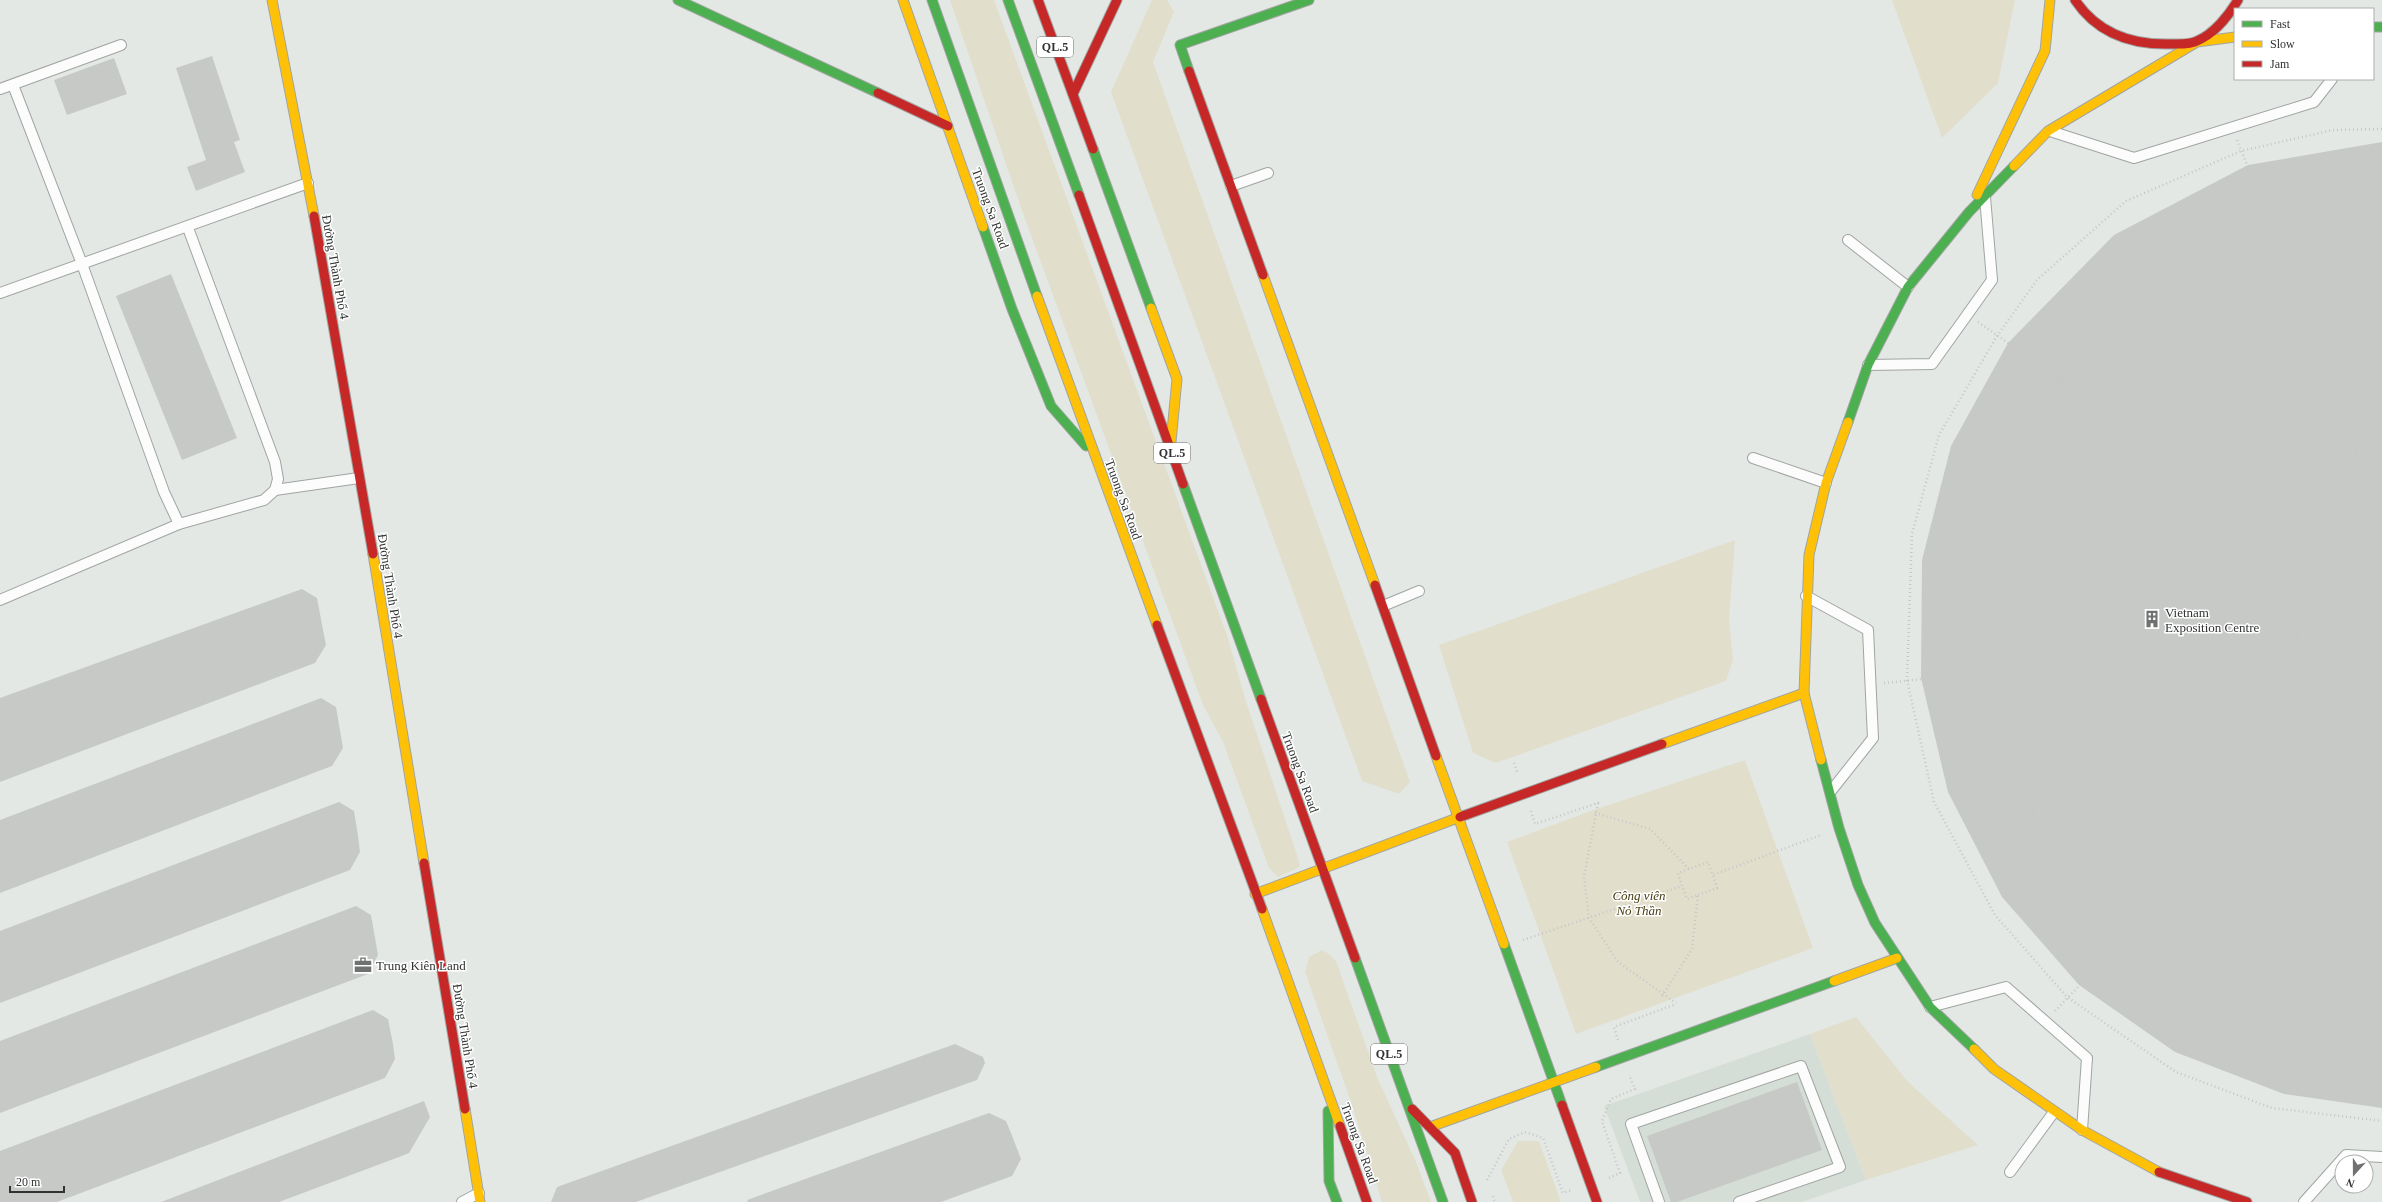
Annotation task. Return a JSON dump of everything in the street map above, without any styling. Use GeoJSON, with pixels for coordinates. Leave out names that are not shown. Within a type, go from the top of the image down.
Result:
{"type":"FeatureCollection","features":[{"type":"Feature","properties":{"kind":"main road","name":"Đường Thành Phố 4"},"geometry":{"type":"LineString","coordinates":[[272,0],[308,184],[480,1198]]}},
{"type":"Feature","properties":{"kind":"main road"},"geometry":{"type":"LineString","coordinates":[[678,0],[948,126]]}},
{"type":"Feature","properties":{"kind":"main road","name":"Truong Sa Road"},"geometry":{"type":"LineString","coordinates":[[903,0],[1012,309],[1051,406],[1094,456]]}},
{"type":"Feature","properties":{"kind":"main road","name":"Truong Sa Road"},"geometry":{"type":"LineString","coordinates":[[932,0],[1094,456],[1367,1202]]}},
{"type":"Feature","properties":{"kind":"main road","name":"Truong Sa Road"},"geometry":{"type":"LineString","coordinates":[[1008,0],[1443,1202]]}},
{"type":"Feature","properties":{"kind":"main road","name":"Truong Sa Road"},"geometry":{"type":"LineString","coordinates":[[1038,0],[1177,379],[1170,448]]}},
{"type":"Feature","properties":{"kind":"main road"},"geometry":{"type":"LineString","coordinates":[[1073,94],[1117,0]]}},
{"type":"Feature","properties":{"kind":"main road"},"geometry":{"type":"LineString","coordinates":[[1309,0],[1180,45],[1597,1202]]}},
{"type":"Feature","properties":{"kind":"main road"},"geometry":{"type":"LineString","coordinates":[[1969,212],[2045,51],[2050,0]]}},
{"type":"Feature","properties":{"kind":"main road"},"geometry":{"type":"LineString","coordinates":[[2076,0],[2078,6],[2100,27],[2127,40],[2156,45],[2234,37]]}},
{"type":"Feature","properties":{"kind":"main road"},"geometry":{"type":"LineString","coordinates":[[2238,0],[2220,22],[2197,42],[2048,131],[1969,212],[1908,287],[1868,365],[1826,483],[1809,555],[1806,596],[1804,693],[1839,828],[1858,885],[1875,923],[1930,1007],[1994,1069],[2082,1130],[2153,1170],[2247,1202]]}},
{"type":"Feature","properties":{"kind":"main road"},"geometry":{"type":"LineString","coordinates":[[1255,894],[1459,817],[1804,693]]}},
{"type":"Feature","properties":{"kind":"main road"},"geometry":{"type":"LineString","coordinates":[[1430,1127],[1897,958]]}},
{"type":"Feature","properties":{"kind":"main road","name":"Truong Sa Road"},"geometry":{"type":"LineString","coordinates":[[1327,1092],[1329,1181],[1336,1202]]}},
{"type":"Feature","properties":{"kind":"main road","name":"Truong Sa Road"},"geometry":{"type":"LineString","coordinates":[[1407,1104],[1455,1153],[1472,1202]]}},
{"type":"Feature","properties":{"kind":"lane"},"geometry":{"type":"LineString","coordinates":[[0,89],[121,45]]}},
{"type":"Feature","properties":{"kind":"lane"},"geometry":{"type":"LineString","coordinates":[[2048,131],[2134,158],[2232,126],[2314,102],[2331,80]]}},
{"type":"Feature","properties":{"kind":"lane"},"geometry":{"type":"LineString","coordinates":[[13,85],[82,264],[164,492],[179,524]]}},
{"type":"Feature","properties":{"kind":"lane"},"geometry":{"type":"LineString","coordinates":[[1231,186],[1268,173]]}},
{"type":"Feature","properties":{"kind":"lane"},"geometry":{"type":"LineString","coordinates":[[0,293],[188,228],[308,184]]}},
{"type":"Feature","properties":{"kind":"lane"},"geometry":{"type":"LineString","coordinates":[[1868,365],[1932,364],[1992,280],[1985,195]]}},
{"type":"Feature","properties":{"kind":"lane"},"geometry":{"type":"LineString","coordinates":[[0,600],[179,524],[264,500],[275,490],[278,479],[276,462],[188,228]]}},
{"type":"Feature","properties":{"kind":"lane"},"geometry":{"type":"LineString","coordinates":[[1848,240],[1908,287]]}},
{"type":"Feature","properties":{"kind":"lane"},"geometry":{"type":"LineString","coordinates":[[1753,458],[1826,483]]}},
{"type":"Feature","properties":{"kind":"lane"},"geometry":{"type":"LineString","coordinates":[[275,490],[359,478]]}},
{"type":"Feature","properties":{"kind":"lane"},"geometry":{"type":"LineString","coordinates":[[1383,606],[1419,591]]}},
{"type":"Feature","properties":{"kind":"lane"},"geometry":{"type":"LineString","coordinates":[[1806,596],[1868,630],[1873,738],[1829,792]]}},
{"type":"Feature","properties":{"kind":"lane"},"geometry":{"type":"LineString","coordinates":[[1930,1007],[2006,987],[2087,1058],[2082,1130]]}},
{"type":"Feature","properties":{"kind":"lane"},"geometry":{"type":"LineString","coordinates":[[1659,1202],[1631,1124],[1801,1066],[1840,1166],[1739,1202]]}},
{"type":"Feature","properties":{"kind":"lane"},"geometry":{"type":"LineString","coordinates":[[2010,1172],[2054,1112]]}},
{"type":"Feature","properties":{"kind":"lane"},"geometry":{"type":"LineString","coordinates":[[2304,1202],[2346,1155],[2382,1157]]}},
{"type":"Feature","properties":{"kind":"lane"},"geometry":{"type":"LineString","coordinates":[[462,1202],[480,1198]]}},
{"type":"Feature","properties":{"kind":"path"},"geometry":{"type":"LineString","coordinates":[[2232,126],[2272,226],[2376,508]]}},
{"type":"Feature","properties":{"kind":"path"},"geometry":{"type":"LineString","coordinates":[[2382,129],[2333,130],[2242,151],[2126,201],[2037,280],[1997,336],[1940,435],[1912,534],[1907,680],[1934,802],[1995,914],[2067,997],[2176,1072],[2272,1108],[2382,1121]]}},
{"type":"Feature","properties":{"kind":"path"},"geometry":{"type":"LineString","coordinates":[[2382,206],[2272,226],[2155,286],[2063,380],[2014,469],[1989,568],[1988,670],[2012,769],[2059,860],[2127,936],[2210,994],[2304,1030],[2382,1040]]}},
{"type":"Feature","properties":{"kind":"path"},"geometry":{"type":"LineString","coordinates":[[1967,314],[2314,556]]}},
{"type":"Feature","properties":{"kind":"path"},"geometry":{"type":"LineString","coordinates":[[2382,507],[2376,508],[2341,527],[2314,556],[2301,582],[2296,611],[2298,641],[2306,668],[2322,692],[2342,711],[2382,730]]}},
{"type":"Feature","properties":{"kind":"path"},"geometry":{"type":"LineString","coordinates":[[1870,685],[1988,670],[2298,641]]}},
{"type":"Feature","properties":{"kind":"path"},"geometry":{"type":"LineString","coordinates":[[2046,1022],[2067,997],[2342,711]]}},
{"type":"Feature","properties":{"kind":"path"},"geometry":{"type":"LineString","coordinates":[[1514,763],[1535,824],[1598,803],[1584,877],[1589,918],[1618,962],[1662,996],[1676,1004]]}},
{"type":"Feature","properties":{"kind":"path"},"geometry":{"type":"LineString","coordinates":[[1595,813],[1650,830],[1689,869]]}},
{"type":"Feature","properties":{"kind":"path"},"geometry":{"type":"LineString","coordinates":[[1713,875],[1839,828]]}},
{"type":"Feature","properties":{"kind":"path"},"geometry":{"type":"LineString","coordinates":[[1708,862],[1717,888],[1687,899],[1678,873],[1689,869],[1708,862]]}},
{"type":"Feature","properties":{"kind":"path"},"geometry":{"type":"LineString","coordinates":[[1505,946],[1682,886]]}},
{"type":"Feature","properties":{"kind":"path"},"geometry":{"type":"LineString","coordinates":[[1662,996],[1692,949],[1698,895]]}},
{"type":"Feature","properties":{"kind":"shaded area"},"geometry":{"type":"Polygon","coordinates":[[[1810,1034],[1866,1180],[1802,1202],[1640,1202],[1604,1106],[1810,1034]]]}},
{"type":"Feature","properties":{"kind":"green space"},"geometry":{"type":"Polygon","coordinates":[[[950,0],[994,0],[1228,638],[1244,695],[1300,867],[1278,877],[1269,868],[1223,742],[1203,705],[1021,208],[950,0]]]}},
{"type":"Feature","properties":{"kind":"green space"},"geometry":{"type":"Polygon","coordinates":[[[1152,0],[1167,0],[1174,12],[1153,62],[1410,782],[1399,794],[1362,781],[1111,92],[1152,0]]]}},
{"type":"Feature","properties":{"kind":"green space"},"geometry":{"type":"Polygon","coordinates":[[[1892,0],[2015,0],[1998,83],[1942,138],[1892,0]]]}},
{"type":"Feature","properties":{"kind":"green space"},"geometry":{"type":"Polygon","coordinates":[[[1735,540],[1729,619],[1733,660],[1726,681],[1496,763],[1473,753],[1439,645],[1735,540]]]}},
{"type":"Feature","properties":{"kind":"green space","name":"Công viên Nỏ Thần"},"geometry":{"type":"Polygon","coordinates":[[[1745,760],[1813,948],[1576,1034],[1507,842],[1596,809],[1745,760]]]}},
{"type":"Feature","properties":{"kind":"green space"},"geometry":{"type":"Polygon","coordinates":[[[1322,950],[1336,961],[1377,1077],[1416,1162],[1431,1202],[1382,1202],[1352,1105],[1305,972],[1309,957],[1322,950]]]}},
{"type":"Feature","properties":{"kind":"green space"},"geometry":{"type":"Polygon","coordinates":[[[1856,1017],[1908,1082],[1978,1145],[1866,1180],[1810,1034],[1856,1017]]]}},
{"type":"Feature","properties":{"kind":"green space"},"geometry":{"type":"Polygon","coordinates":[[[1518,1141],[1539,1141],[1561,1202],[1513,1202],[1501,1170],[1518,1141]]]}},
{"type":"Feature","properties":{"kind":"building"},"geometry":{"type":"Polygon","coordinates":[[[212,56],[240,140],[234,142],[245,172],[196,191],[187,167],[206,160],[176,68],[212,56]]]}},
{"type":"Feature","properties":{"kind":"building"},"geometry":{"type":"Polygon","coordinates":[[[114,58],[127,94],[67,115],[54,80],[114,58]]]}},
{"type":"Feature","properties":{"kind":"building","name":"Vietnam Exposition Centre"},"geometry":{"type":"Polygon","coordinates":[[[2382,142],[2382,1108],[2284,1094],[2175,1052],[2079,985],[2002,897],[1948,792],[1921,678],[1922,560],[1951,446],[2008,343],[2114,235],[2248,165],[2382,142]]]}},
{"type":"Feature","properties":{"kind":"building"},"geometry":{"type":"Polygon","coordinates":[[[171,274],[237,438],[182,460],[116,296],[171,274]]]}},
{"type":"Feature","properties":{"kind":"building"},"geometry":{"type":"Polygon","coordinates":[[[302,589],[317,598],[326,645],[315,663],[0,782],[0,698],[302,589]]]}},
{"type":"Feature","properties":{"kind":"building"},"geometry":{"type":"Polygon","coordinates":[[[321,698],[336,707],[343,748],[332,766],[0,893],[0,820],[321,698]]]}},
{"type":"Feature","properties":{"kind":"building"},"geometry":{"type":"Polygon","coordinates":[[[339,802],[354,811],[360,852],[350,870],[0,1003],[0,931],[339,802]]]}},
{"type":"Feature","properties":{"kind":"building"},"geometry":{"type":"Polygon","coordinates":[[[356,906],[371,915],[378,955],[368,974],[0,1113],[0,1041],[356,906]]]}},
{"type":"Feature","properties":{"kind":"building"},"geometry":{"type":"Polygon","coordinates":[[[373,1010],[388,1019],[393,1044],[395,1059],[385,1078],[57,1202],[0,1202],[0,1151],[373,1010]]]}},
{"type":"Feature","properties":{"kind":"building"},"geometry":{"type":"Polygon","coordinates":[[[955,1044],[983,1057],[985,1063],[977,1080],[636,1202],[551,1202],[557,1187],[955,1044]]]}},
{"type":"Feature","properties":{"kind":"building"},"geometry":{"type":"Polygon","coordinates":[[[1797,1082],[1822,1150],[1677,1202],[1671,1202],[1647,1136],[1797,1082]]]}},
{"type":"Feature","properties":{"kind":"building"},"geometry":{"type":"Polygon","coordinates":[[[424,1101],[430,1117],[409,1153],[399,1157],[279,1202],[161,1202],[424,1101]]]}},
{"type":"Feature","properties":{"kind":"building"},"geometry":{"type":"Polygon","coordinates":[[[989,1113],[1006,1121],[1021,1159],[1012,1176],[941,1202],[748,1202],[747,1200],[989,1113]]]}},
{"type":"Feature","properties":{"kind":"traffic: fast"},"geometry":{"type":"LineString","coordinates":[[678,0],[878,93]]}},
{"type":"Feature","properties":{"kind":"traffic: fast"},"geometry":{"type":"LineString","coordinates":[[932,0],[1037,296]]}},
{"type":"Feature","properties":{"kind":"traffic: fast"},"geometry":{"type":"LineString","coordinates":[[1008,0],[1079,195]]}},
{"type":"Feature","properties":{"kind":"traffic: fast"},"geometry":{"type":"LineString","coordinates":[[1189,71],[1180,45],[1309,0]]}},
{"type":"Feature","properties":{"kind":"traffic: fast"},"geometry":{"type":"LineString","coordinates":[[2374,27],[2382,27]]}},
{"type":"Feature","properties":{"kind":"traffic: fast"},"geometry":{"type":"LineString","coordinates":[[1093,149],[1151,308]]}},
{"type":"Feature","properties":{"kind":"traffic: fast"},"geometry":{"type":"LineString","coordinates":[[1848,422],[1868,365],[1908,287],[1969,212],[2014,166]]}},
{"type":"Feature","properties":{"kind":"traffic: fast"},"geometry":{"type":"LineString","coordinates":[[983,227],[1012,309],[1051,406],[1086,446]]}},
{"type":"Feature","properties":{"kind":"traffic: fast"},"geometry":{"type":"LineString","coordinates":[[1183,484],[1261,699]]}},
{"type":"Feature","properties":{"kind":"traffic: fast"},"geometry":{"type":"LineString","coordinates":[[1821,760],[1839,828],[1858,885],[1875,923],[1930,1007],[1974,1049]]}},
{"type":"Feature","properties":{"kind":"traffic: fast"},"geometry":{"type":"LineString","coordinates":[[1504,944],[1562,1105]]}},
{"type":"Feature","properties":{"kind":"traffic: fast"},"geometry":{"type":"LineString","coordinates":[[1355,958],[1443,1202]]}},
{"type":"Feature","properties":{"kind":"traffic: fast"},"geometry":{"type":"LineString","coordinates":[[1596,1067],[1834,981]]}},
{"type":"Feature","properties":{"kind":"traffic: fast"},"geometry":{"type":"LineString","coordinates":[[1328,1111],[1329,1181],[1337,1202]]}},
{"type":"Feature","properties":{"kind":"traffic: slow"},"geometry":{"type":"LineString","coordinates":[[272,0],[314,216]]}},
{"type":"Feature","properties":{"kind":"traffic: slow"},"geometry":{"type":"LineString","coordinates":[[903,0],[983,227]]}},
{"type":"Feature","properties":{"kind":"traffic: slow"},"geometry":{"type":"LineString","coordinates":[[1977,195],[2045,51],[2050,0]]}},
{"type":"Feature","properties":{"kind":"traffic: slow"},"geometry":{"type":"LineString","coordinates":[[2014,166],[2048,131],[2197,42],[2234,37]]}},
{"type":"Feature","properties":{"kind":"traffic: slow"},"geometry":{"type":"LineString","coordinates":[[1263,275],[1375,585]]}},
{"type":"Feature","properties":{"kind":"traffic: slow"},"geometry":{"type":"LineString","coordinates":[[1037,296],[1157,625]]}},
{"type":"Feature","properties":{"kind":"traffic: slow"},"geometry":{"type":"LineString","coordinates":[[1151,308],[1177,379],[1171,442]]}},
{"type":"Feature","properties":{"kind":"traffic: slow"},"geometry":{"type":"LineString","coordinates":[[1821,760],[1804,693],[1809,555],[1826,483],[1848,422]]}},
{"type":"Feature","properties":{"kind":"traffic: slow"},"geometry":{"type":"LineString","coordinates":[[373,554],[424,863]]}},
{"type":"Feature","properties":{"kind":"traffic: slow"},"geometry":{"type":"LineString","coordinates":[[1662,744],[1804,693]]}},
{"type":"Feature","properties":{"kind":"traffic: slow"},"geometry":{"type":"LineString","coordinates":[[1436,756],[1504,944]]}},
{"type":"Feature","properties":{"kind":"traffic: slow"},"geometry":{"type":"LineString","coordinates":[[1255,894],[1460,817]]}},
{"type":"Feature","properties":{"kind":"traffic: slow"},"geometry":{"type":"LineString","coordinates":[[1262,909],[1340,1126]]}},
{"type":"Feature","properties":{"kind":"traffic: slow"},"geometry":{"type":"LineString","coordinates":[[1834,981],[1897,958]]}},
{"type":"Feature","properties":{"kind":"traffic: slow"},"geometry":{"type":"LineString","coordinates":[[1974,1049],[1994,1069],[2082,1130],[2159,1172]]}},
{"type":"Feature","properties":{"kind":"traffic: slow"},"geometry":{"type":"LineString","coordinates":[[1430,1127],[1596,1067]]}},
{"type":"Feature","properties":{"kind":"traffic: slow"},"geometry":{"type":"LineString","coordinates":[[465,1109],[480,1202]]}},
{"type":"Feature","properties":{"kind":"traffic: jam"},"geometry":{"type":"LineString","coordinates":[[1038,0],[1093,149]]}},
{"type":"Feature","properties":{"kind":"traffic: jam"},"geometry":{"type":"LineString","coordinates":[[1073,94],[1117,0]]}},
{"type":"Feature","properties":{"kind":"traffic: jam"},"geometry":{"type":"LineString","coordinates":[[2075,0],[2084,11],[2104,29],[2129,39],[2156,44],[2187,44],[2203,38],[2226,18],[2238,0]]}},
{"type":"Feature","properties":{"kind":"traffic: jam"},"geometry":{"type":"LineString","coordinates":[[1189,71],[1263,275]]}},
{"type":"Feature","properties":{"kind":"traffic: jam"},"geometry":{"type":"LineString","coordinates":[[878,93],[948,126]]}},
{"type":"Feature","properties":{"kind":"traffic: jam"},"geometry":{"type":"LineString","coordinates":[[1079,195],[1183,484]]}},
{"type":"Feature","properties":{"kind":"traffic: jam"},"geometry":{"type":"LineString","coordinates":[[314,216],[373,554]]}},
{"type":"Feature","properties":{"kind":"traffic: jam"},"geometry":{"type":"LineString","coordinates":[[1375,585],[1436,756]]}},
{"type":"Feature","properties":{"kind":"traffic: jam"},"geometry":{"type":"LineString","coordinates":[[1157,625],[1262,909]]}},
{"type":"Feature","properties":{"kind":"traffic: jam"},"geometry":{"type":"LineString","coordinates":[[1261,699],[1355,958]]}},
{"type":"Feature","properties":{"kind":"traffic: jam"},"geometry":{"type":"LineString","coordinates":[[1460,817],[1662,744]]}},
{"type":"Feature","properties":{"kind":"traffic: jam"},"geometry":{"type":"LineString","coordinates":[[424,863],[465,1109]]}},
{"type":"Feature","properties":{"kind":"traffic: jam"},"geometry":{"type":"LineString","coordinates":[[1562,1105],[1597,1202]]}},
{"type":"Feature","properties":{"kind":"traffic: jam"},"geometry":{"type":"LineString","coordinates":[[1412,1109],[1455,1153],[1472,1202]]}},
{"type":"Feature","properties":{"kind":"traffic: jam"},"geometry":{"type":"LineString","coordinates":[[1340,1126],[1367,1202]]}},
{"type":"Feature","properties":{"kind":"traffic: jam"},"geometry":{"type":"LineString","coordinates":[[2159,1172],[2247,1202]]}},
{"type":"Feature","properties":{"kind":"place","name":"Vietnam Exposition Centre"},"geometry":{"type":"Point","coordinates":[2152,619]}},
{"type":"Feature","properties":{"kind":"place","name":"Trung Kiên Land"},"geometry":{"type":"Point","coordinates":[363,965]}}]}
